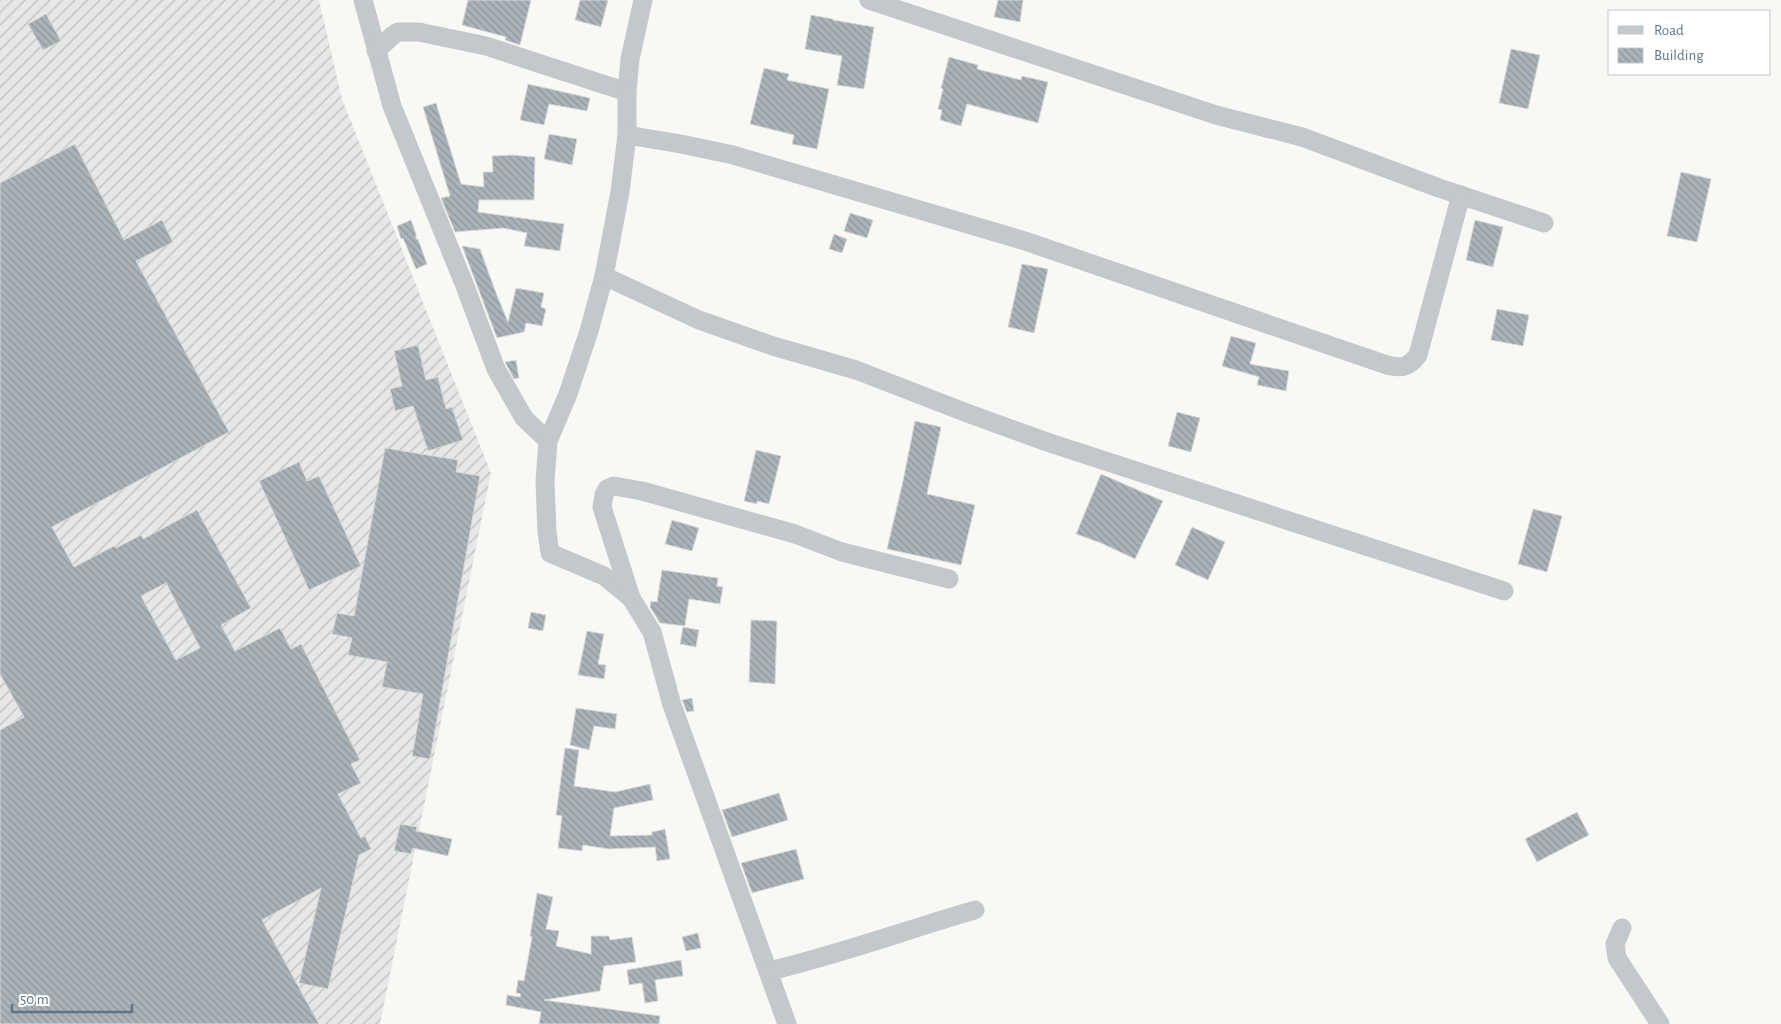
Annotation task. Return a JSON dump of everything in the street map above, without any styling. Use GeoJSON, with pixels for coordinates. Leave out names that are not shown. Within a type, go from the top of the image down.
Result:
{"type":"FeatureCollection","features":[{"type":"Feature","properties":{"kind":"street"},"geometry":{"type":"LineString","coordinates":[[363,0],[392,106],[465,286],[496,369],[524,418],[548,441]]}},
{"type":"Feature","properties":{"kind":"street"},"geometry":{"type":"LineString","coordinates":[[631,598],[604,576],[550,553],[547,532],[545,481],[548,441],[574,376],[604,276],[620,192],[627,135],[627,92],[630,59],[643,0]]}},
{"type":"Feature","properties":{"kind":"street"},"geometry":{"type":"LineString","coordinates":[[869,0],[1216,115],[1302,137],[1461,196],[1544,224]]}},
{"type":"Feature","properties":{"kind":"street"},"geometry":{"type":"LineString","coordinates":[[376,51],[398,32],[419,32],[486,46],[627,92]]}},
{"type":"Feature","properties":{"kind":"street"},"geometry":{"type":"LineString","coordinates":[[627,135],[734,155],[1025,241],[1387,366],[1399,368],[1407,367],[1418,355],[1461,196]]}},
{"type":"Feature","properties":{"kind":"street"},"geometry":{"type":"LineString","coordinates":[[604,276],[699,320],[773,346],[856,370],[1047,442],[1504,591]]}},
{"type":"Feature","properties":{"kind":"street"},"geometry":{"type":"LineString","coordinates":[[787,1024],[672,705],[652,632],[631,598],[602,507],[604,495],[607,489],[614,486],[642,491],[795,534],[842,552],[949,579]]}},
{"type":"Feature","properties":{"kind":"street"},"geometry":{"type":"LineString","coordinates":[[769,971],[810,961],[975,910]]}},
{"type":"Feature","properties":{"kind":"street"},"geometry":{"type":"LineString","coordinates":[[1622,928],[1615,944],[1617,958],[1623,970],[1660,1024]]}},
{"type":"Feature","properties":{"kind":"shaded area"},"geometry":{"type":"Polygon","coordinates":[[[0,0],[319,0],[342,99],[491,473],[380,1024],[0,1024],[0,0]]]}},
{"type":"Feature","properties":{"kind":"building"},"geometry":{"type":"Polygon","coordinates":[[[468,0],[531,0],[520,45],[505,40],[506,37],[462,25],[468,0]]]}},
{"type":"Feature","properties":{"kind":"building"},"geometry":{"type":"Polygon","coordinates":[[[580,0],[608,0],[601,27],[575,20],[580,0]]]}},
{"type":"Feature","properties":{"kind":"building"},"geometry":{"type":"Polygon","coordinates":[[[998,0],[1023,0],[1020,22],[994,17],[998,0]]]}},
{"type":"Feature","properties":{"kind":"building"},"geometry":{"type":"Polygon","coordinates":[[[46,14],[61,41],[43,50],[28,24],[46,14]]]}},
{"type":"Feature","properties":{"kind":"building"},"geometry":{"type":"Polygon","coordinates":[[[811,15],[874,27],[864,89],[837,85],[842,56],[805,49],[811,15]]]}},
{"type":"Feature","properties":{"kind":"building"},"geometry":{"type":"Polygon","coordinates":[[[1511,49],[1540,55],[1528,109],[1499,103],[1511,49]]]}},
{"type":"Feature","properties":{"kind":"building"},"geometry":{"type":"Polygon","coordinates":[[[949,57],[978,65],[977,69],[1021,80],[1022,76],[1048,82],[1038,123],[967,104],[961,126],[940,120],[942,110],[938,109],[943,89],[941,88],[949,57]]]}},
{"type":"Feature","properties":{"kind":"building"},"geometry":{"type":"Polygon","coordinates":[[[764,68],[789,74],[787,80],[829,89],[817,149],[792,144],[794,135],[750,124],[764,68]]]}},
{"type":"Feature","properties":{"kind":"building"},"geometry":{"type":"Polygon","coordinates":[[[528,84],[590,98],[587,111],[549,104],[544,125],[520,120],[528,84]]]}},
{"type":"Feature","properties":{"kind":"building"},"geometry":{"type":"Polygon","coordinates":[[[436,103],[461,184],[484,187],[483,172],[493,172],[492,156],[535,157],[534,200],[479,200],[478,212],[564,224],[560,251],[524,246],[527,233],[503,228],[455,232],[441,198],[450,196],[423,107],[436,103]]]}},
{"type":"Feature","properties":{"kind":"building"},"geometry":{"type":"Polygon","coordinates":[[[549,134],[577,139],[572,165],[544,159],[549,134]]]}},
{"type":"Feature","properties":{"kind":"building"},"geometry":{"type":"Polygon","coordinates":[[[75,144],[124,240],[162,220],[173,242],[136,261],[229,432],[52,527],[74,567],[114,546],[116,548],[141,535],[143,539],[197,510],[251,608],[221,625],[235,651],[280,628],[291,649],[301,644],[360,760],[351,764],[361,783],[338,794],[361,838],[365,836],[371,849],[359,855],[328,989],[299,983],[321,888],[262,920],[319,1024],[0,1024],[0,730],[24,717],[0,674],[0,183],[75,144]],[[166,583],[141,596],[176,660],[200,648],[166,583]]]}},
{"type":"Feature","properties":{"kind":"building"},"geometry":{"type":"Polygon","coordinates":[[[1681,172],[1711,179],[1697,242],[1667,236],[1681,172]]]}},
{"type":"Feature","properties":{"kind":"building"},"geometry":{"type":"Polygon","coordinates":[[[850,213],[873,220],[867,238],[844,231],[850,213]]]}},
{"type":"Feature","properties":{"kind":"building"},"geometry":{"type":"Polygon","coordinates":[[[411,220],[416,239],[418,239],[427,264],[416,269],[403,238],[401,239],[397,226],[411,220]]]}},
{"type":"Feature","properties":{"kind":"building"},"geometry":{"type":"Polygon","coordinates":[[[1475,220],[1503,227],[1493,267],[1466,260],[1475,220]]]}},
{"type":"Feature","properties":{"kind":"building"},"geometry":{"type":"Polygon","coordinates":[[[834,234],[847,239],[842,253],[829,249],[834,234]]]}},
{"type":"Feature","properties":{"kind":"building"},"geometry":{"type":"Polygon","coordinates":[[[462,246],[480,249],[508,322],[516,288],[544,293],[541,307],[546,309],[542,326],[526,323],[524,332],[497,338],[462,246]]]}},
{"type":"Feature","properties":{"kind":"building"},"geometry":{"type":"Polygon","coordinates":[[[1022,264],[1048,269],[1034,333],[1008,327],[1022,264]]]}},
{"type":"Feature","properties":{"kind":"building"},"geometry":{"type":"Polygon","coordinates":[[[1497,309],[1529,315],[1523,346],[1491,340],[1497,309]]]}},
{"type":"Feature","properties":{"kind":"building"},"geometry":{"type":"Polygon","coordinates":[[[1231,336],[1256,343],[1250,364],[1289,371],[1286,391],[1257,385],[1259,377],[1222,366],[1231,336]]]}},
{"type":"Feature","properties":{"kind":"building"},"geometry":{"type":"Polygon","coordinates":[[[418,345],[426,380],[438,377],[446,409],[452,407],[463,440],[428,451],[413,406],[395,411],[390,389],[402,386],[394,351],[418,345]]]}},
{"type":"Feature","properties":{"kind":"building"},"geometry":{"type":"Polygon","coordinates":[[[516,360],[519,378],[514,379],[505,362],[516,360]]]}},
{"type":"Feature","properties":{"kind":"building"},"geometry":{"type":"Polygon","coordinates":[[[1177,412],[1200,418],[1191,452],[1168,446],[1177,412]]]}},
{"type":"Feature","properties":{"kind":"building"},"geometry":{"type":"Polygon","coordinates":[[[915,421],[941,427],[927,494],[975,505],[961,565],[887,549],[915,421]]]}},
{"type":"Feature","properties":{"kind":"building"},"geometry":{"type":"Polygon","coordinates":[[[385,448],[458,460],[456,472],[480,476],[430,759],[412,756],[423,694],[382,687],[387,662],[348,655],[352,638],[332,634],[337,613],[354,616],[385,448]]]}},
{"type":"Feature","properties":{"kind":"building"},"geometry":{"type":"Polygon","coordinates":[[[756,450],[781,456],[769,504],[757,501],[757,504],[744,501],[756,450]]]}},
{"type":"Feature","properties":{"kind":"building"},"geometry":{"type":"Polygon","coordinates":[[[299,462],[307,481],[319,476],[361,566],[309,590],[259,481],[299,462]]]}},
{"type":"Feature","properties":{"kind":"building"},"geometry":{"type":"Polygon","coordinates":[[[1101,474],[1163,501],[1135,559],[1076,534],[1101,474]]]}},
{"type":"Feature","properties":{"kind":"building"},"geometry":{"type":"Polygon","coordinates":[[[1533,509],[1562,516],[1547,572],[1518,564],[1533,509]]]}},
{"type":"Feature","properties":{"kind":"building"},"geometry":{"type":"Polygon","coordinates":[[[672,520],[699,528],[692,551],[665,544],[672,520]]]}},
{"type":"Feature","properties":{"kind":"building"},"geometry":{"type":"Polygon","coordinates":[[[1192,527],[1225,542],[1208,580],[1175,565],[1192,527]]]}},
{"type":"Feature","properties":{"kind":"building"},"geometry":{"type":"Polygon","coordinates":[[[662,570],[718,578],[717,586],[723,587],[720,604],[689,599],[685,626],[660,623],[650,607],[651,601],[657,602],[662,570]]]}},
{"type":"Feature","properties":{"kind":"building"},"geometry":{"type":"Polygon","coordinates":[[[531,612],[546,615],[543,631],[528,628],[531,612]]]}},
{"type":"Feature","properties":{"kind":"building"},"geometry":{"type":"Polygon","coordinates":[[[751,620],[777,621],[775,684],[749,682],[751,620]]]}},
{"type":"Feature","properties":{"kind":"building"},"geometry":{"type":"Polygon","coordinates":[[[683,627],[699,630],[696,647],[680,644],[683,627]]]}},
{"type":"Feature","properties":{"kind":"building"},"geometry":{"type":"Polygon","coordinates":[[[587,631],[604,634],[598,664],[606,665],[604,679],[578,675],[587,631]]]}},
{"type":"Feature","properties":{"kind":"building"},"geometry":{"type":"Polygon","coordinates":[[[692,698],[694,711],[687,712],[682,700],[692,698]]]}},
{"type":"Feature","properties":{"kind":"building"},"geometry":{"type":"Polygon","coordinates":[[[576,708],[617,714],[615,729],[594,726],[589,750],[570,745],[576,708]]]}},
{"type":"Feature","properties":{"kind":"building"},"geometry":{"type":"Polygon","coordinates":[[[565,748],[579,750],[574,786],[615,792],[650,784],[653,800],[614,808],[610,836],[652,835],[652,832],[665,829],[670,859],[657,861],[655,847],[609,849],[583,845],[582,851],[558,848],[562,816],[556,815],[565,748]]]}},
{"type":"Feature","properties":{"kind":"building"},"geometry":{"type":"Polygon","coordinates":[[[779,793],[788,820],[732,837],[722,810],[779,793]]]}},
{"type":"Feature","properties":{"kind":"building"},"geometry":{"type":"Polygon","coordinates":[[[1577,812],[1589,835],[1537,862],[1525,839],[1577,812]]]}},
{"type":"Feature","properties":{"kind":"building"},"geometry":{"type":"Polygon","coordinates":[[[400,824],[417,827],[416,831],[452,839],[448,856],[413,848],[411,854],[394,851],[400,824]]]}},
{"type":"Feature","properties":{"kind":"building"},"geometry":{"type":"Polygon","coordinates":[[[796,849],[804,879],[752,893],[741,863],[796,849]]]}},
{"type":"Feature","properties":{"kind":"building"},"geometry":{"type":"Polygon","coordinates":[[[537,893],[553,897],[546,929],[559,931],[556,946],[591,954],[591,936],[609,936],[610,940],[632,937],[636,962],[604,966],[600,991],[544,1000],[660,1016],[659,1024],[539,1024],[541,1012],[506,1005],[507,995],[520,997],[521,994],[516,993],[518,980],[524,981],[537,893]]]}},
{"type":"Feature","properties":{"kind":"building"},"geometry":{"type":"Polygon","coordinates":[[[698,933],[701,948],[686,951],[682,937],[698,933]]]}},
{"type":"Feature","properties":{"kind":"building"},"geometry":{"type":"Polygon","coordinates":[[[681,960],[683,976],[655,980],[658,1001],[645,1003],[642,983],[629,985],[627,970],[681,960]]]}}]}
